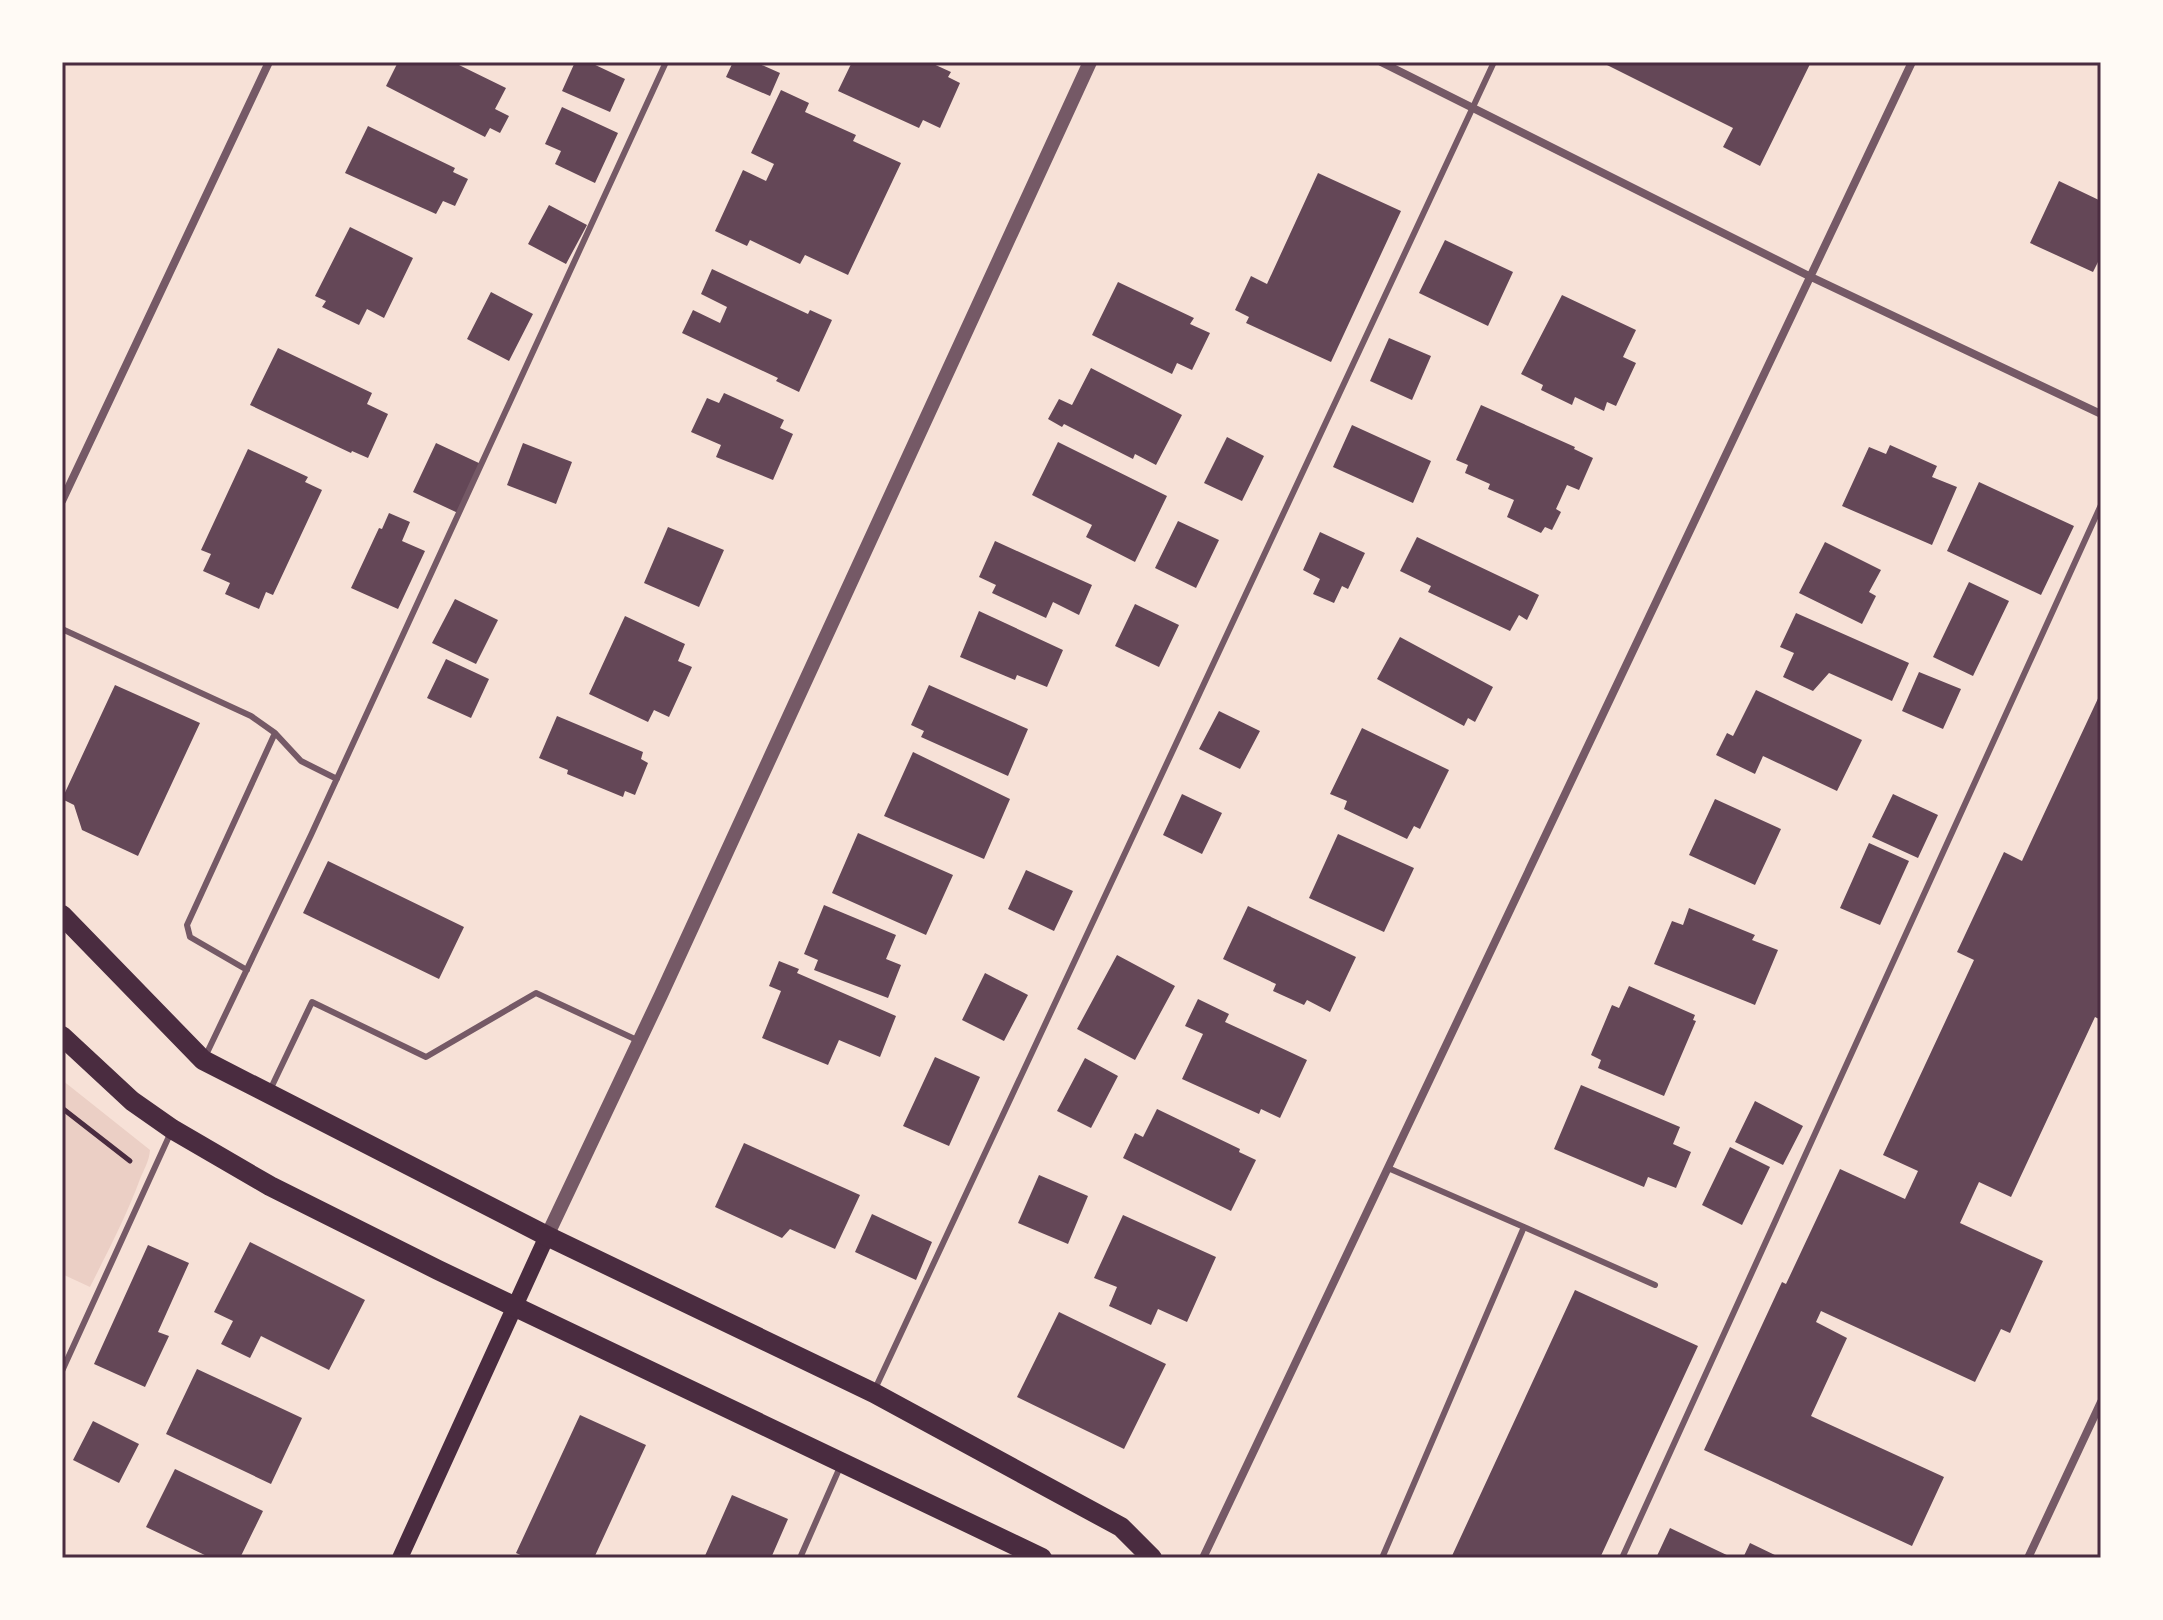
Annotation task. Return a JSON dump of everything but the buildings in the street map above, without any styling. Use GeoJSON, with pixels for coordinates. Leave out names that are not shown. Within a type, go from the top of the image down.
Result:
{"type":"FeatureCollection","features":[{"type":"Feature","properties":{"kind":"main road"},"geometry":{"type":"LineString","coordinates":[[62,915],[203,1060],[547,1236],[874,1393],[1121,1527],[1152,1558]]}},
{"type":"Feature","properties":{"kind":"main road"},"geometry":{"type":"LineString","coordinates":[[62,1036],[132,1101],[172,1129],[270,1186],[1042,1558]]}},
{"type":"Feature","properties":{"kind":"main road"},"geometry":{"type":"LineString","coordinates":[[400,1558],[547,1236]]}},
{"type":"Feature","properties":{"kind":"street"},"geometry":{"type":"LineString","coordinates":[[62,501],[269,62]]}},
{"type":"Feature","properties":{"kind":"street"},"geometry":{"type":"LineString","coordinates":[[547,1236],[1090,62]]}},
{"type":"Feature","properties":{"kind":"street"},"geometry":{"type":"LineString","coordinates":[[1381,62],[1809,276],[2101,414]]}},
{"type":"Feature","properties":{"kind":"street"},"geometry":{"type":"LineString","coordinates":[[1203,1558],[1912,62]]}},
{"type":"Feature","properties":{"kind":"street"},"geometry":{"type":"LineString","coordinates":[[2028,1558],[2101,1402]]}},
{"type":"Feature","properties":{"kind":"lane"},"geometry":{"type":"LineString","coordinates":[[203,1060],[337,779],[666,62]]}},
{"type":"Feature","properties":{"kind":"lane"},"geometry":{"type":"LineString","coordinates":[[874,1393],[1494,62]]}},
{"type":"Feature","properties":{"kind":"lane"},"geometry":{"type":"LineString","coordinates":[[1622,1558],[2101,505]]}},
{"type":"Feature","properties":{"kind":"lane"},"geometry":{"type":"LineString","coordinates":[[62,629],[251,716],[275,733],[301,761],[337,779]]}},
{"type":"Feature","properties":{"kind":"lane"},"geometry":{"type":"LineString","coordinates":[[247,970],[190,937],[187,925],[275,733]]}},
{"type":"Feature","properties":{"kind":"lane"},"geometry":{"type":"LineString","coordinates":[[269,1092],[312,1002],[426,1057],[536,993],[639,1041]]}},
{"type":"Feature","properties":{"kind":"lane"},"geometry":{"type":"LineString","coordinates":[[62,1371],[172,1129]]}},
{"type":"Feature","properties":{"kind":"lane"},"geometry":{"type":"LineString","coordinates":[[1388,1168],[1655,1285]]}},
{"type":"Feature","properties":{"kind":"lane"},"geometry":{"type":"LineString","coordinates":[[1382,1558],[1524,1227]]}},
{"type":"Feature","properties":{"kind":"lane"},"geometry":{"type":"LineString","coordinates":[[800,1558],[842,1464]]}},
{"type":"Feature","properties":{"kind":"path"},"geometry":{"type":"LineString","coordinates":[[62,1108],[116,1153],[135,1164]]}},
{"type":"Feature","properties":{"kind":"shaded area"},"geometry":{"type":"Polygon","coordinates":[[[62,1080],[150,1150],[129,1207],[90,1287],[62,1274],[62,1080]]]}}]}
